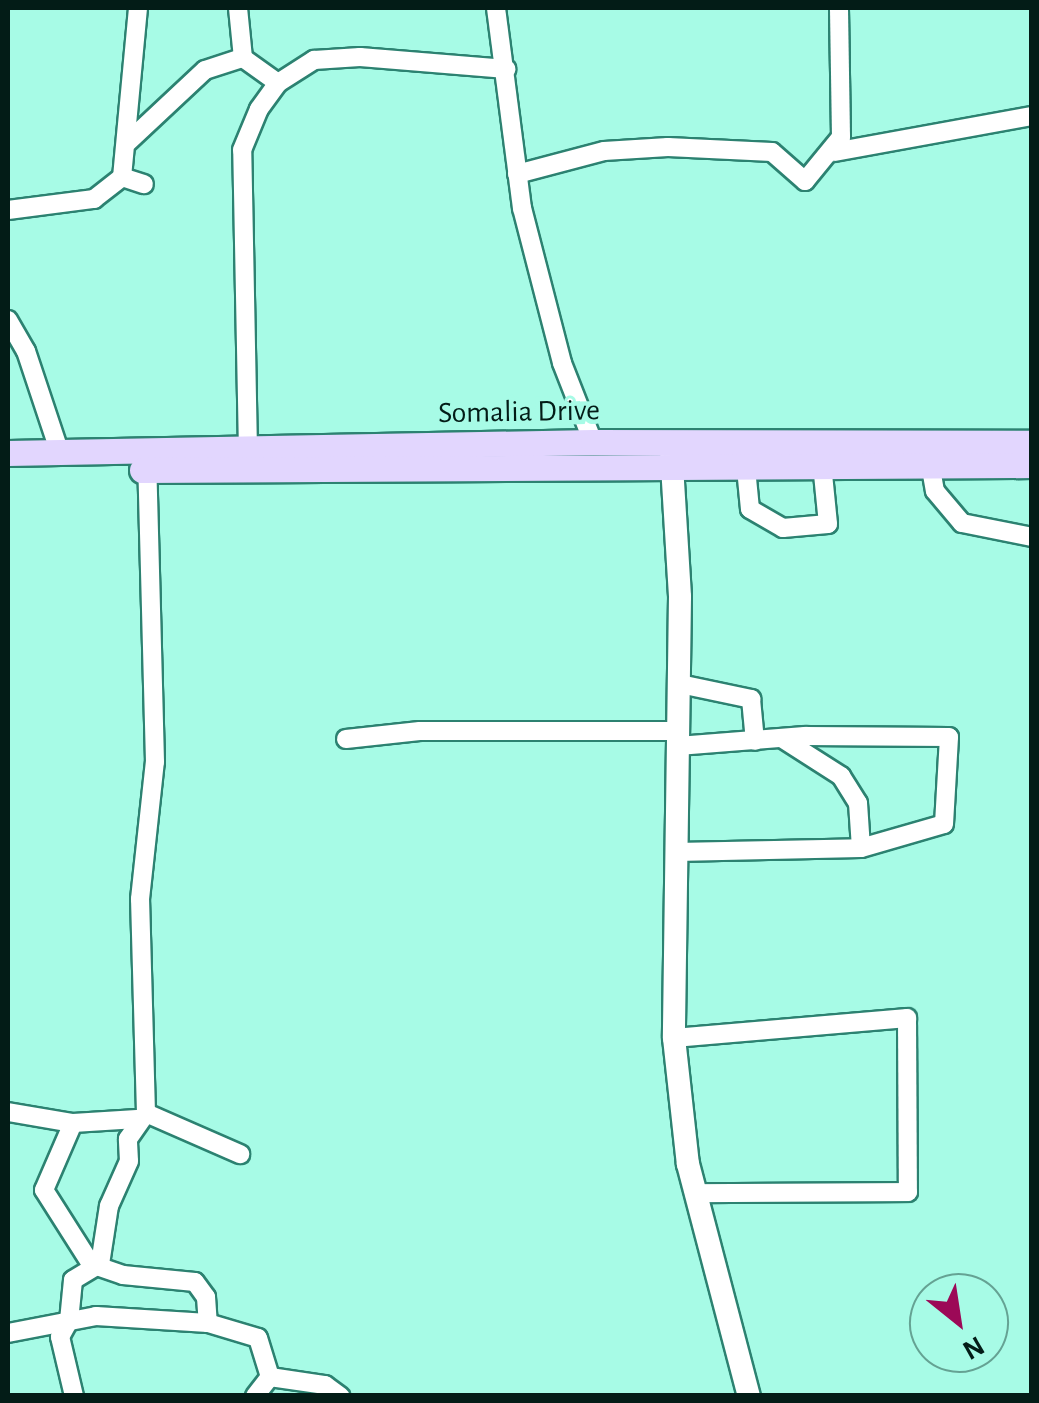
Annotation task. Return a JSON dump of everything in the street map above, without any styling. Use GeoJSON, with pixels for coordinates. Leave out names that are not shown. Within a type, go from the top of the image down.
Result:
{"type":"FeatureCollection","features":[{"type":"Feature","properties":{"kind":"main road","name":"Somalia Drive"},"geometry":{"type":"LineString","coordinates":[[8,471],[147,462],[248,450],[593,442],[672,457]]}},
{"type":"Feature","properties":{"kind":"main road","name":"Somalia Drive"},"geometry":{"type":"LineString","coordinates":[[8,453],[60,453],[147,462],[672,457],[1032,442]]}},
{"type":"Feature","properties":{"kind":"main road","name":"Somalia Drive"},"geometry":{"type":"LineString","coordinates":[[744,454],[822,464],[1032,466]]}},
{"type":"Feature","properties":{"kind":"street"},"geometry":{"type":"LineString","coordinates":[[8,210],[94,198],[122,176],[138,8]]}},
{"type":"Feature","properties":{"kind":"street"},"geometry":{"type":"LineString","coordinates":[[238,8],[243,58],[278,83]]}},
{"type":"Feature","properties":{"kind":"street"},"geometry":{"type":"LineString","coordinates":[[496,8],[507,69],[517,174],[562,363],[593,442]]}},
{"type":"Feature","properties":{"kind":"street"},"geometry":{"type":"LineString","coordinates":[[517,174],[621,148],[668,147],[772,152],[805,181],[834,152],[841,136],[840,8]]}},
{"type":"Feature","properties":{"kind":"street"},"geometry":{"type":"LineString","coordinates":[[248,450],[242,150],[278,83],[314,60],[360,57],[507,69]]}},
{"type":"Feature","properties":{"kind":"street"},"geometry":{"type":"LineString","coordinates":[[128,142],[184,84],[243,58]]}},
{"type":"Feature","properties":{"kind":"street"},"geometry":{"type":"LineString","coordinates":[[834,152],[1032,116]]}},
{"type":"Feature","properties":{"kind":"street"},"geometry":{"type":"LineString","coordinates":[[122,176],[144,184]]}},
{"type":"Feature","properties":{"kind":"street"},"geometry":{"type":"LineString","coordinates":[[8,320],[26,351],[60,453]]}},
{"type":"Feature","properties":{"kind":"street"},"geometry":{"type":"LineString","coordinates":[[744,454],[750,509],[782,528],[828,524],[822,464]]}},
{"type":"Feature","properties":{"kind":"street"},"geometry":{"type":"LineString","coordinates":[[672,457],[680,684],[674,1038],[696,1193],[749,1396]]}},
{"type":"Feature","properties":{"kind":"street"},"geometry":{"type":"LineString","coordinates":[[96,1269],[141,1116],[140,899],[155,762],[147,462]]}},
{"type":"Feature","properties":{"kind":"street"},"geometry":{"type":"LineString","coordinates":[[930,464],[935,492],[962,524],[1032,537]]}},
{"type":"Feature","properties":{"kind":"street"},"geometry":{"type":"LineString","coordinates":[[680,684],[751,699],[756,740]]}},
{"type":"Feature","properties":{"kind":"street"},"geometry":{"type":"LineString","coordinates":[[346,738],[420,732],[756,740],[949,737],[944,824],[860,848],[676,852]]}},
{"type":"Feature","properties":{"kind":"street"},"geometry":{"type":"LineString","coordinates":[[778,737],[841,776],[858,803],[860,848]]}},
{"type":"Feature","properties":{"kind":"street"},"geometry":{"type":"LineString","coordinates":[[674,1038],[907,1018],[908,1192],[696,1193]]}},
{"type":"Feature","properties":{"kind":"street"},"geometry":{"type":"LineString","coordinates":[[8,1112],[73,1123],[141,1116],[240,1154]]}},
{"type":"Feature","properties":{"kind":"street"},"geometry":{"type":"LineString","coordinates":[[73,1123],[44,1190],[96,1269]]}},
{"type":"Feature","properties":{"kind":"street"},"geometry":{"type":"LineString","coordinates":[[74,1396],[60,1337],[69,1321],[73,1280],[96,1269],[196,1282],[206,1297],[208,1323]]}},
{"type":"Feature","properties":{"kind":"street"},"geometry":{"type":"LineString","coordinates":[[8,1333],[69,1321],[131,1315],[208,1323],[258,1338],[270,1377]]}},
{"type":"Feature","properties":{"kind":"street"},"geometry":{"type":"LineString","coordinates":[[254,1396],[270,1377]]}},
{"type":"Feature","properties":{"kind":"street"},"geometry":{"type":"LineString","coordinates":[[270,1377],[325,1386],[340,1396]]}}]}
